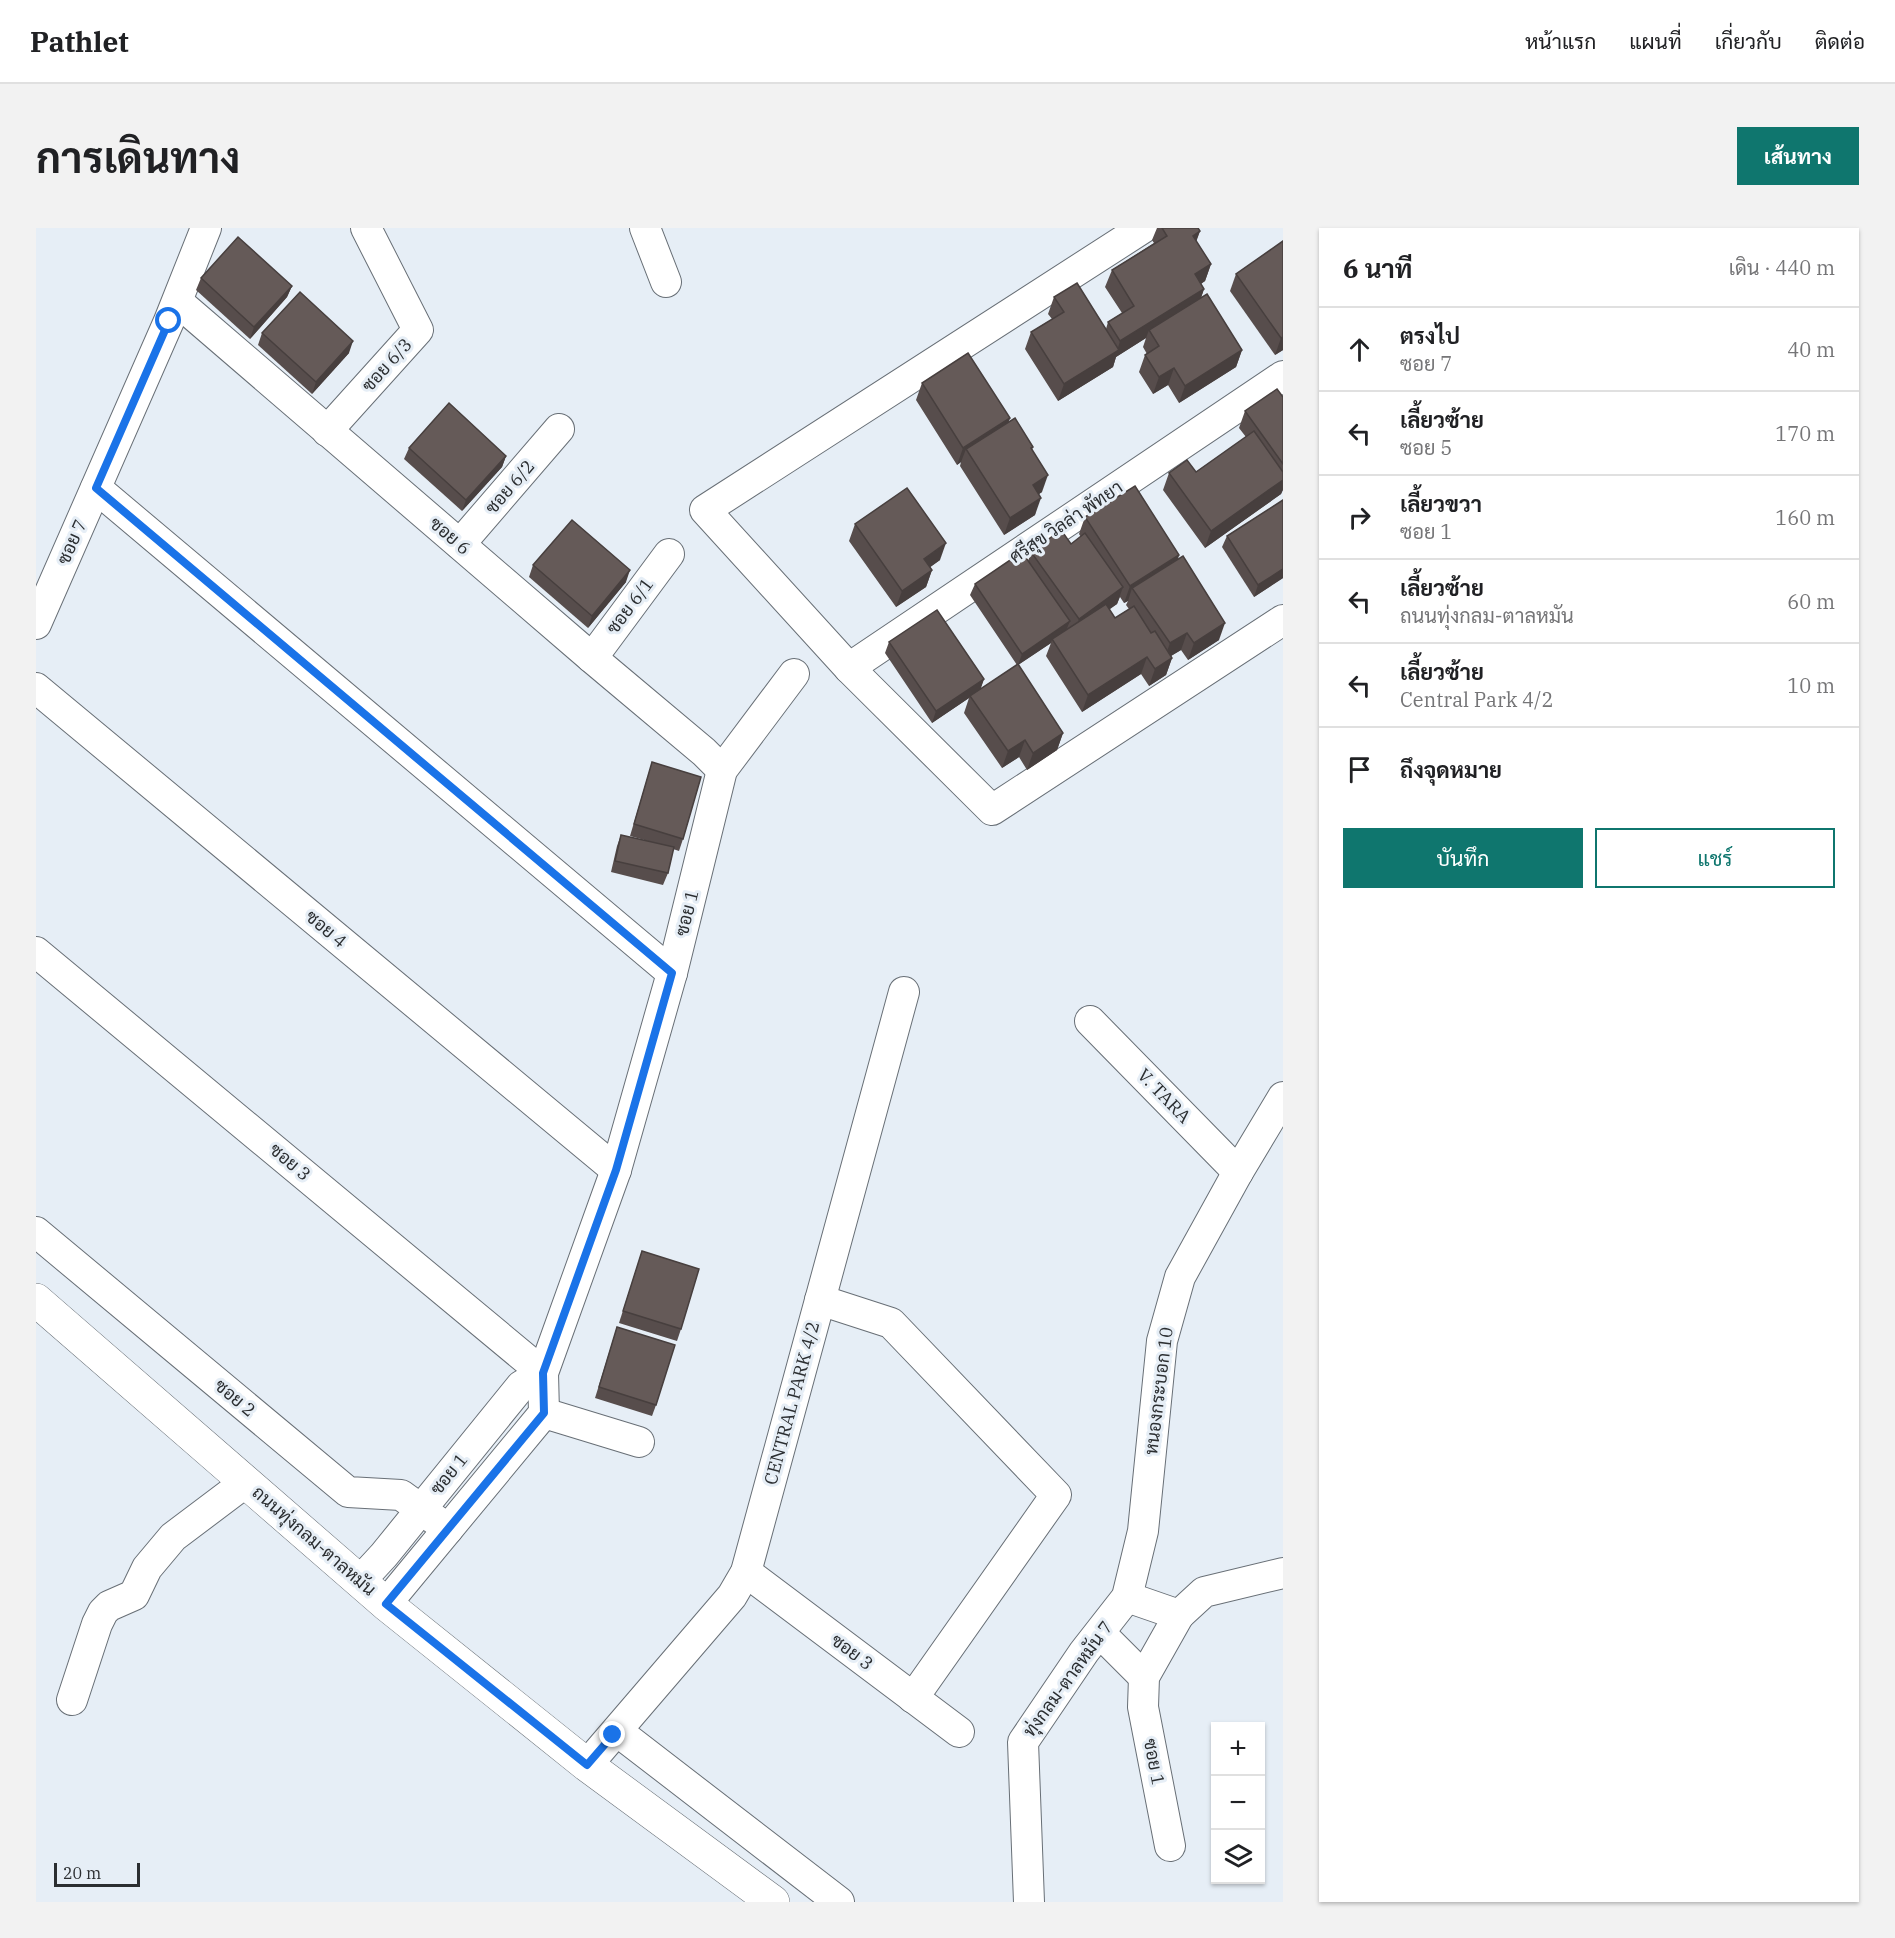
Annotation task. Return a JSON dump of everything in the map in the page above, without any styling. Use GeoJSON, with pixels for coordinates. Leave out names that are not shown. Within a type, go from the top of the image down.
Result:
{"type":"FeatureCollection","features":[{"type":"Feature","properties":{"kind":"street","name":"ซอย 7"},"geometry":{"type":"LineString","coordinates":[[36,624],[178,302],[206,228]]}},
{"type":"Feature","properties":{"kind":"street","name":"ซอย 6/3"},"geometry":{"type":"LineString","coordinates":[[327,431],[418,330],[366,228]]}},
{"type":"Feature","properties":{"kind":"street"},"geometry":{"type":"LineString","coordinates":[[645,228],[666,282]]}},
{"type":"Feature","properties":{"kind":"street"},"geometry":{"type":"LineString","coordinates":[[1143,228],[705,510],[849,668],[992,810],[1283,620]]}},
{"type":"Feature","properties":{"kind":"street","name":"ซอย 6"},"geometry":{"type":"LineString","coordinates":[[178,302],[592,658],[705,752],[722,770]]}},
{"type":"Feature","properties":{"kind":"street","name":"ศรีสุข วิลล่า พัทยา"},"geometry":{"type":"LineString","coordinates":[[849,668],[1283,376]]}},
{"type":"Feature","properties":{"kind":"street","name":"ซอย 6/2"},"geometry":{"type":"LineString","coordinates":[[460,544],[560,429]]}},
{"type":"Feature","properties":{"kind":"street"},"geometry":{"type":"LineString","coordinates":[[96,488],[672,973]]}},
{"type":"Feature","properties":{"kind":"street","name":"ซอย 6/1"},"geometry":{"type":"LineString","coordinates":[[592,658],[669,554]]}},
{"type":"Feature","properties":{"kind":"street","name":"ซอย 1"},"geometry":{"type":"LineString","coordinates":[[386,1604],[544,1413],[543,1373],[616,1170],[672,973],[722,770],[794,674]]}},
{"type":"Feature","properties":{"kind":"street","name":"ซอย 4"},"geometry":{"type":"LineString","coordinates":[[36,688],[616,1170]]}},
{"type":"Feature","properties":{"kind":"street","name":"ซอย 3"},"geometry":{"type":"LineString","coordinates":[[36,952],[543,1373]]}},
{"type":"Feature","properties":{"kind":"street","name":"CENTRAL PARK 4/2"},"geometry":{"type":"LineString","coordinates":[[587,1765],[732,1596],[746,1572],[904,992]]}},
{"type":"Feature","properties":{"kind":"street","name":"V. TARA"},"geometry":{"type":"LineString","coordinates":[[1090,1020],[1238,1172]]}},
{"type":"Feature","properties":{"kind":"street","name":"หนองกระบอก 10"},"geometry":{"type":"LineString","coordinates":[[1131,1583],[1143,1531],[1162,1341],[1180,1277],[1238,1172],[1283,1097]]}},
{"type":"Feature","properties":{"kind":"street","name":"ซอย 2"},"geometry":{"type":"LineString","coordinates":[[36,1232],[348,1492],[401,1495],[448,1529]]}},
{"type":"Feature","properties":{"kind":"street","name":"ถนนทุ่งกลม-ตาลหมัน"},"geometry":{"type":"LineString","coordinates":[[36,1300],[386,1604],[587,1765],[773,1902]]}},
{"type":"Feature","properties":{"kind":"street"},"geometry":{"type":"LineString","coordinates":[[820,1300],[891,1323],[1056,1495],[914,1698]]}},
{"type":"Feature","properties":{"kind":"street","name":"ซอย 1"},"geometry":{"type":"LineString","coordinates":[[360,1581],[520,1386],[543,1373]]}},
{"type":"Feature","properties":{"kind":"street"},"geometry":{"type":"LineString","coordinates":[[544,1413],[639,1442]]}},
{"type":"Feature","properties":{"kind":"street"},"geometry":{"type":"LineString","coordinates":[[72,1700],[103,1612],[110,1606],[134,1595],[147,1568],[173,1537],[246,1482]]}},
{"type":"Feature","properties":{"kind":"street","name":"ซอย 3"},"geometry":{"type":"LineString","coordinates":[[746,1572],[959,1732]]}},
{"type":"Feature","properties":{"kind":"street"},"geometry":{"type":"LineString","coordinates":[[1100,1633],[1144,1677],[1179,1615],[1204,1592],[1283,1573]]}},
{"type":"Feature","properties":{"kind":"street"},"geometry":{"type":"LineString","coordinates":[[1131,1583],[1179,1615]]}},
{"type":"Feature","properties":{"kind":"street","name":"ทุ่งกลม-ตาลหมัน 7"},"geometry":{"type":"LineString","coordinates":[[1029,1902],[1023,1742],[1084,1652],[1100,1633],[1131,1583]]}},
{"type":"Feature","properties":{"kind":"street","name":"ซอย 1"},"geometry":{"type":"LineString","coordinates":[[1144,1677],[1143,1707],[1170,1846]]}},
{"type":"Feature","properties":{"kind":"street"},"geometry":{"type":"LineString","coordinates":[[616,1731],[838,1902]]}},
{"type":"Feature","properties":{"kind":"building"},"geometry":{"type":"Polygon","coordinates":[[[1162,228],[1198,228],[1200,231],[1193,236],[1211,264],[1195,274],[1204,289],[1120,341],[1108,322],[1134,306],[1112,270],[1167,236],[1162,228]]]}},
{"type":"Feature","properties":{"kind":"building"},"geometry":{"type":"Polygon","coordinates":[[[238,237],[292,286],[254,327],[201,278],[238,237]]]}},
{"type":"Feature","properties":{"kind":"building"},"geometry":{"type":"Polygon","coordinates":[[[1283,241],[1283,337],[1281,338],[1236,274],[1283,241]]]}},
{"type":"Feature","properties":{"kind":"building"},"geometry":{"type":"Polygon","coordinates":[[[1077,283],[1119,350],[1064,384],[1031,332],[1064,312],[1054,297],[1077,283]]]}},
{"type":"Feature","properties":{"kind":"building"},"geometry":{"type":"Polygon","coordinates":[[[300,292],[353,341],[316,382],[262,333],[300,292]]]}},
{"type":"Feature","properties":{"kind":"building"},"geometry":{"type":"Polygon","coordinates":[[[1207,294],[1242,350],[1185,386],[1174,368],[1159,377],[1145,355],[1159,346],[1149,330],[1207,294]]]}},
{"type":"Feature","properties":{"kind":"building"},"geometry":{"type":"Polygon","coordinates":[[[968,353],[1010,418],[963,448],[922,383],[968,353]]]}},
{"type":"Feature","properties":{"kind":"building"},"geometry":{"type":"Polygon","coordinates":[[[1277,389],[1283,397],[1283,464],[1245,411],[1277,389]]]}},
{"type":"Feature","properties":{"kind":"building"},"geometry":{"type":"Polygon","coordinates":[[[449,403],[506,456],[466,500],[409,448],[449,403]]]}},
{"type":"Feature","properties":{"kind":"building"},"geometry":{"type":"Polygon","coordinates":[[[1015,418],[1048,475],[1033,485],[1041,498],[1010,518],[966,449],[1015,418]]]}},
{"type":"Feature","properties":{"kind":"building"},"geometry":{"type":"Polygon","coordinates":[[[1254,431],[1283,472],[1283,480],[1211,531],[1169,473],[1187,460],[1196,472],[1254,431]]]}},
{"type":"Feature","properties":{"kind":"building"},"geometry":{"type":"Polygon","coordinates":[[[1135,486],[1179,555],[1130,586],[1085,517],[1135,486]]]}},
{"type":"Feature","properties":{"kind":"building"},"geometry":{"type":"Polygon","coordinates":[[[907,488],[946,543],[924,559],[932,570],[902,591],[855,524],[907,488]]]}},
{"type":"Feature","properties":{"kind":"building"},"geometry":{"type":"Polygon","coordinates":[[[1283,500],[1283,569],[1258,585],[1227,536],[1283,500]]]}},
{"type":"Feature","properties":{"kind":"building"},"geometry":{"type":"Polygon","coordinates":[[[572,520],[630,570],[592,616],[533,565],[572,520]]]}},
{"type":"Feature","properties":{"kind":"building"},"geometry":{"type":"Polygon","coordinates":[[[1061,530],[1071,544],[1085,533],[1123,587],[1079,619],[1031,552],[1061,530]]]}},
{"type":"Feature","properties":{"kind":"building"},"geometry":{"type":"Polygon","coordinates":[[[1022,552],[1070,621],[1022,654],[975,584],[1022,552]]]}},
{"type":"Feature","properties":{"kind":"building"},"geometry":{"type":"Polygon","coordinates":[[[1183,556],[1225,623],[1194,643],[1187,633],[1170,643],[1132,588],[1183,556]]]}},
{"type":"Feature","properties":{"kind":"building"},"geometry":{"type":"Polygon","coordinates":[[[1106,604],[1115,618],[1134,606],[1151,633],[1155,631],[1172,658],[1155,669],[1147,657],[1088,695],[1052,639],[1106,604]]]}},
{"type":"Feature","properties":{"kind":"building"},"geometry":{"type":"Polygon","coordinates":[[[937,610],[984,679],[936,711],[889,642],[937,610]]]}},
{"type":"Feature","properties":{"kind":"building"},"geometry":{"type":"Polygon","coordinates":[[[1018,664],[1063,733],[1033,753],[1025,740],[1008,751],[970,696],[1018,664]]]}},
{"type":"Feature","properties":{"kind":"building"},"geometry":{"type":"Polygon","coordinates":[[[652,762],[701,777],[683,839],[634,824],[652,762]]]}},
{"type":"Feature","properties":{"kind":"building"},"geometry":{"type":"Polygon","coordinates":[[[621,835],[674,847],[668,873],[615,861],[621,835]]]}},
{"type":"Feature","properties":{"kind":"building"},"geometry":{"type":"Polygon","coordinates":[[[642,1251],[699,1269],[681,1329],[623,1311],[642,1251]]]}},
{"type":"Feature","properties":{"kind":"building"},"geometry":{"type":"Polygon","coordinates":[[[617,1327],[675,1345],[656,1405],[599,1387],[617,1327]]]}},
{"type":"Feature","properties":{"kind":"route"},"geometry":{"type":"LineString","coordinates":[[169,321],[96,488],[672,973],[616,1170],[543,1373],[544,1413],[386,1604],[587,1765],[613,1735]]}}]}
